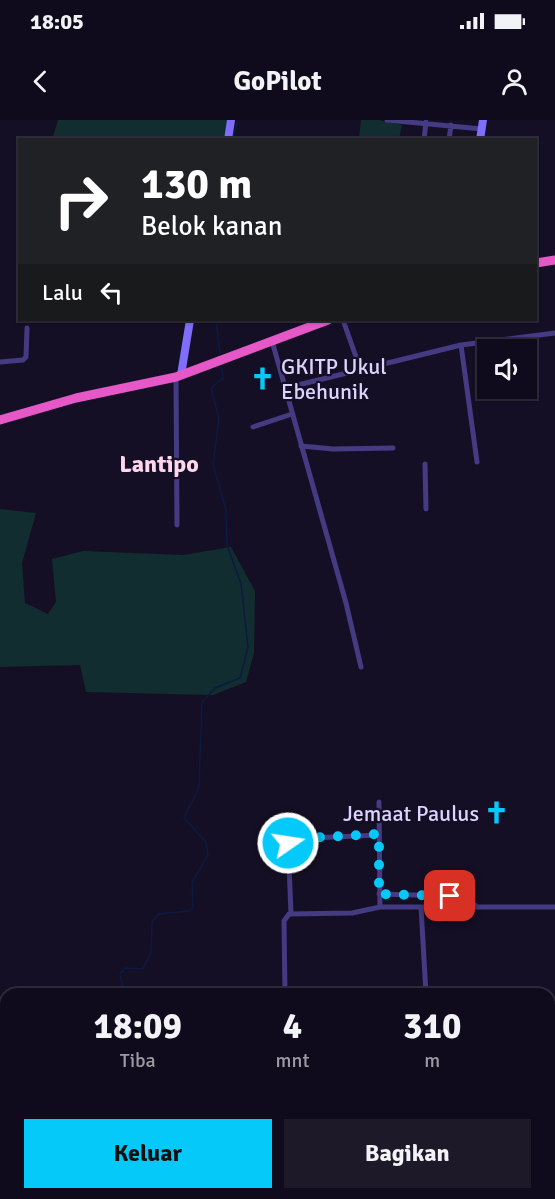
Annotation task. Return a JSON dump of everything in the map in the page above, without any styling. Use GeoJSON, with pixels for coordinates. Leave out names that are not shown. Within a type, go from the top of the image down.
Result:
{"type":"FeatureCollection","features":[{"type":"Feature","properties":{"kind":"highway"},"geometry":{"type":"LineString","coordinates":[[537,263],[555,260]]}},
{"type":"Feature","properties":{"kind":"highway"},"geometry":{"type":"LineString","coordinates":[[0,420],[76,398],[178,376],[325,321]]}},
{"type":"Feature","properties":{"kind":"main road"},"geometry":{"type":"LineString","coordinates":[[228,138],[231,120]]}},
{"type":"Feature","properties":{"kind":"main road"},"geometry":{"type":"LineString","coordinates":[[480,138],[483,120]]}},
{"type":"Feature","properties":{"kind":"main road"},"geometry":{"type":"LineString","coordinates":[[178,376],[190,321]]}},
{"type":"Feature","properties":{"kind":"street"},"geometry":{"type":"LineString","coordinates":[[387,120],[482,129]]}},
{"type":"Feature","properties":{"kind":"street"},"geometry":{"type":"LineString","coordinates":[[424,138],[426,122]]}},
{"type":"Feature","properties":{"kind":"street"},"geometry":{"type":"LineString","coordinates":[[449,138],[451,125]]}},
{"type":"Feature","properties":{"kind":"street"},"geometry":{"type":"LineString","coordinates":[[343,321],[361,371]]}},
{"type":"Feature","properties":{"kind":"street"},"geometry":{"type":"LineString","coordinates":[[0,362],[23,360],[26,357],[27,328]]}},
{"type":"Feature","properties":{"kind":"street"},"geometry":{"type":"LineString","coordinates":[[294,386],[461,345],[555,333]]}},
{"type":"Feature","properties":{"kind":"street"},"geometry":{"type":"LineString","coordinates":[[272,340],[346,603],[361,667]]}},
{"type":"Feature","properties":{"kind":"street"},"geometry":{"type":"LineString","coordinates":[[461,345],[477,462]]}},
{"type":"Feature","properties":{"kind":"street"},"geometry":{"type":"LineString","coordinates":[[177,525],[178,376]]}},
{"type":"Feature","properties":{"kind":"street"},"geometry":{"type":"LineString","coordinates":[[253,427],[292,414]]}},
{"type":"Feature","properties":{"kind":"street"},"geometry":{"type":"LineString","coordinates":[[301,446],[333,449],[393,448]]}},
{"type":"Feature","properties":{"kind":"street"},"geometry":{"type":"LineString","coordinates":[[425,464],[426,509]]}},
{"type":"Feature","properties":{"kind":"street"},"geometry":{"type":"LineString","coordinates":[[379,802],[380,907]]}},
{"type":"Feature","properties":{"kind":"street"},"geometry":{"type":"LineString","coordinates":[[291,914],[288,839],[379,834]]}},
{"type":"Feature","properties":{"kind":"street"},"geometry":{"type":"LineString","coordinates":[[379,894],[450,896],[477,906]]}},
{"type":"Feature","properties":{"kind":"street"},"geometry":{"type":"LineString","coordinates":[[285,988],[284,921],[285,916],[291,914],[352,913],[380,907],[555,907]]}},
{"type":"Feature","properties":{"kind":"street"},"geometry":{"type":"LineString","coordinates":[[421,907],[426,988]]}},
{"type":"Feature","properties":{"kind":"green space"},"geometry":{"type":"Polygon","coordinates":[[[58,120],[228,120],[224,138],[53,138],[58,120]]]}},
{"type":"Feature","properties":{"kind":"green space"},"geometry":{"type":"Polygon","coordinates":[[[361,120],[379,120],[402,125],[399,138],[359,138],[361,120]]]}},
{"type":"Feature","properties":{"kind":"green space"},"geometry":{"type":"Polygon","coordinates":[[[0,509],[36,513],[22,563],[25,603],[48,614],[56,602],[52,559],[83,551],[183,555],[231,547],[255,591],[254,653],[246,682],[213,695],[86,692],[80,665],[0,667],[0,509]]]}},
{"type":"Feature","properties":{"kind":"waterway"},"geometry":{"type":"LineString","coordinates":[[233,138],[237,123]]}},
{"type":"Feature","properties":{"kind":"waterway"},"geometry":{"type":"LineString","coordinates":[[216,321],[220,353]]}},
{"type":"Feature","properties":{"kind":"waterway"},"geometry":{"type":"LineString","coordinates":[[123,988],[120,974],[125,968],[143,969],[151,952],[152,922],[158,914],[189,911],[193,907],[192,882],[208,855],[206,842],[184,818],[199,786],[202,702],[215,688],[240,678],[248,647],[241,584],[227,545],[226,510],[213,464],[219,419],[211,388],[223,378],[222,367]]}},
{"type":"Feature","properties":{"kind":"place","name":"GKITP Ukul Ebehunik"},"geometry":{"type":"Point","coordinates":[263,379]}},
{"type":"Feature","properties":{"kind":"place","name":"Jemaat Paulus"},"geometry":{"type":"Point","coordinates":[497,813]}},
{"type":"Feature","properties":{"kind":"district","name":"Lantipo"},"geometry":{"type":"Point","coordinates":[159,464]}},
{"type":"Feature","properties":{"kind":"route"},"geometry":{"type":"LineString","coordinates":[[288,843],[288,839],[379,834],[379,894],[450,896]]}}]}
